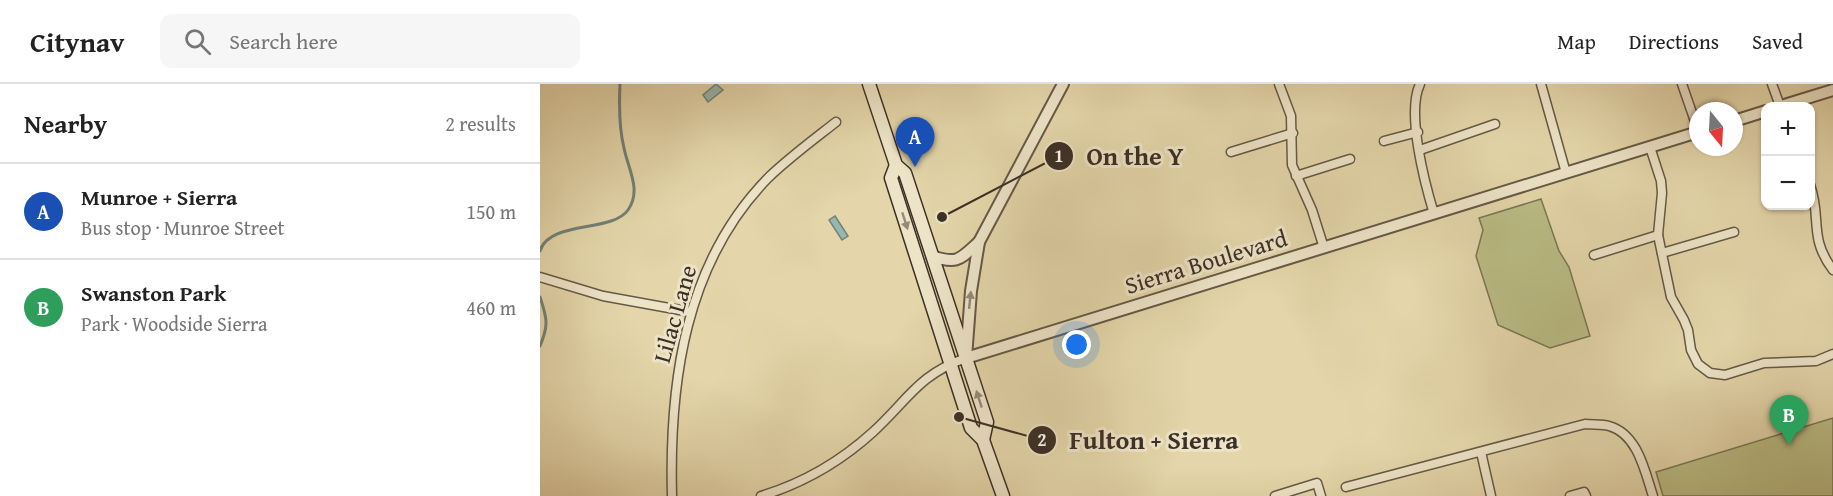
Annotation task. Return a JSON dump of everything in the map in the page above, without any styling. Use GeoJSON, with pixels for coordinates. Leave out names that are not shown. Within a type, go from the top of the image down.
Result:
{"type":"FeatureCollection","features":[{"type":"Feature","properties":{"kind":"main road"},"geometry":{"type":"LineString","coordinates":[[869,84],[896,165],[905,173],[987,422],[983,440]]}},
{"type":"Feature","properties":{"kind":"main road"},"geometry":{"type":"LineString","coordinates":[[896,165],[891,178],[971,428],[983,440],[1003,496]]}},
{"type":"Feature","properties":{"kind":"street"},"geometry":{"type":"LineString","coordinates":[[966,357],[971,291],[979,243],[1063,84]]}},
{"type":"Feature","properties":{"kind":"street"},"geometry":{"type":"LineString","coordinates":[[1279,84],[1291,116],[1292,158],[1296,176],[1306,195],[1324,248]]}},
{"type":"Feature","properties":{"kind":"street"},"geometry":{"type":"LineString","coordinates":[[1420,84],[1416,100],[1418,132],[1425,180],[1434,214]]}},
{"type":"Feature","properties":{"kind":"street"},"geometry":{"type":"LineString","coordinates":[[1541,84],[1566,173]]}},
{"type":"Feature","properties":{"kind":"street"},"geometry":{"type":"LineString","coordinates":[[1682,84],[1689,105]]}},
{"type":"Feature","properties":{"kind":"street"},"geometry":{"type":"LineString","coordinates":[[1772,84],[1779,102]]}},
{"type":"Feature","properties":{"kind":"street"},"geometry":{"type":"LineString","coordinates":[[1793,102],[1833,90]]}},
{"type":"Feature","properties":{"kind":"street"},"geometry":{"type":"LineString","coordinates":[[1743,118],[1761,113]]}},
{"type":"Feature","properties":{"kind":"street","name":"Lilac Lane"},"geometry":{"type":"LineString","coordinates":[[672,496],[672,442],[680,361],[691,312],[708,265],[729,227],[747,203],[784,163],[836,122]]}},
{"type":"Feature","properties":{"kind":"street"},"geometry":{"type":"LineString","coordinates":[[1420,150],[1495,124]]}},
{"type":"Feature","properties":{"kind":"street"},"geometry":{"type":"LineString","coordinates":[[1384,141],[1418,132]]}},
{"type":"Feature","properties":{"kind":"street"},"geometry":{"type":"LineString","coordinates":[[1231,152],[1293,133]]}},
{"type":"Feature","properties":{"kind":"street","name":"Sierra Boulevard"},"geometry":{"type":"LineString","coordinates":[[761,496],[804,480],[834,465],[874,432],[919,384],[950,363],[1689,134]]}},
{"type":"Feature","properties":{"kind":"street"},"geometry":{"type":"LineString","coordinates":[[1650,147],[1661,181],[1658,235],[1671,297],[1688,330],[1691,350],[1698,364],[1705,370],[1725,375],[1764,363],[1809,362],[1833,354]]}},
{"type":"Feature","properties":{"kind":"street"},"geometry":{"type":"LineString","coordinates":[[1296,176],[1350,159]]}},
{"type":"Feature","properties":{"kind":"street"},"geometry":{"type":"LineString","coordinates":[[1815,210],[1817,238],[1823,255],[1833,270]]}},
{"type":"Feature","properties":{"kind":"street"},"geometry":{"type":"LineString","coordinates":[[1662,253],[1734,232]]}},
{"type":"Feature","properties":{"kind":"street"},"geometry":{"type":"LineString","coordinates":[[1594,255],[1658,235]]}},
{"type":"Feature","properties":{"kind":"street"},"geometry":{"type":"LineString","coordinates":[[932,256],[947,262],[956,260],[979,243]]}},
{"type":"Feature","properties":{"kind":"street"},"geometry":{"type":"LineString","coordinates":[[540,278],[603,296],[691,312]]}},
{"type":"Feature","properties":{"kind":"street"},"geometry":{"type":"LineString","coordinates":[[1346,487],[1586,424],[1608,426],[1623,434],[1638,453],[1653,496]]}},
{"type":"Feature","properties":{"kind":"street"},"geometry":{"type":"LineString","coordinates":[[1481,452],[1491,496]]}},
{"type":"Feature","properties":{"kind":"street"},"geometry":{"type":"LineString","coordinates":[[1275,496],[1317,483],[1321,496]]}},
{"type":"Feature","properties":{"kind":"street"},"geometry":{"type":"LineString","coordinates":[[1570,496],[1584,492],[1586,496]]}},
{"type":"Feature","properties":{"kind":"green space"},"geometry":{"type":"Polygon","coordinates":[[[1541,199],[1559,251],[1569,267],[1590,336],[1550,348],[1498,325],[1476,256],[1483,230],[1479,218],[1541,199]]]}},
{"type":"Feature","properties":{"kind":"green space"},"geometry":{"type":"Polygon","coordinates":[[[1833,418],[1833,496],[1663,496],[1656,472],[1833,418]]]}},
{"type":"Feature","properties":{"kind":"water"},"geometry":{"type":"Polygon","coordinates":[[[716,84],[723,90],[708,102],[703,95],[716,84]]]}},
{"type":"Feature","properties":{"kind":"water"},"geometry":{"type":"Polygon","coordinates":[[[835,216],[848,236],[842,240],[829,220],[835,216]]]}},
{"type":"Feature","properties":{"kind":"waterway"},"geometry":{"type":"LineString","coordinates":[[540,251],[546,241],[555,235],[568,230],[609,222],[620,217],[628,210],[632,202],[633,179],[620,124],[620,84]]}},
{"type":"Feature","properties":{"kind":"waterway"},"geometry":{"type":"LineString","coordinates":[[540,297],[546,322],[540,346]]}},
{"type":"Feature","properties":{"kind":"place","name":"Munroe + Sierra"},"geometry":{"type":"Point","coordinates":[915,167]}},
{"type":"Feature","properties":{"kind":"place","name":"On the Y"},"geometry":{"type":"Point","coordinates":[942,217]}},
{"type":"Feature","properties":{"kind":"place","name":"Fulton + Sierra"},"geometry":{"type":"Point","coordinates":[959,417]}},
{"type":"Feature","properties":{"kind":"place","name":"Swanston Park"},"geometry":{"type":"Point","coordinates":[1789,445]}}]}
